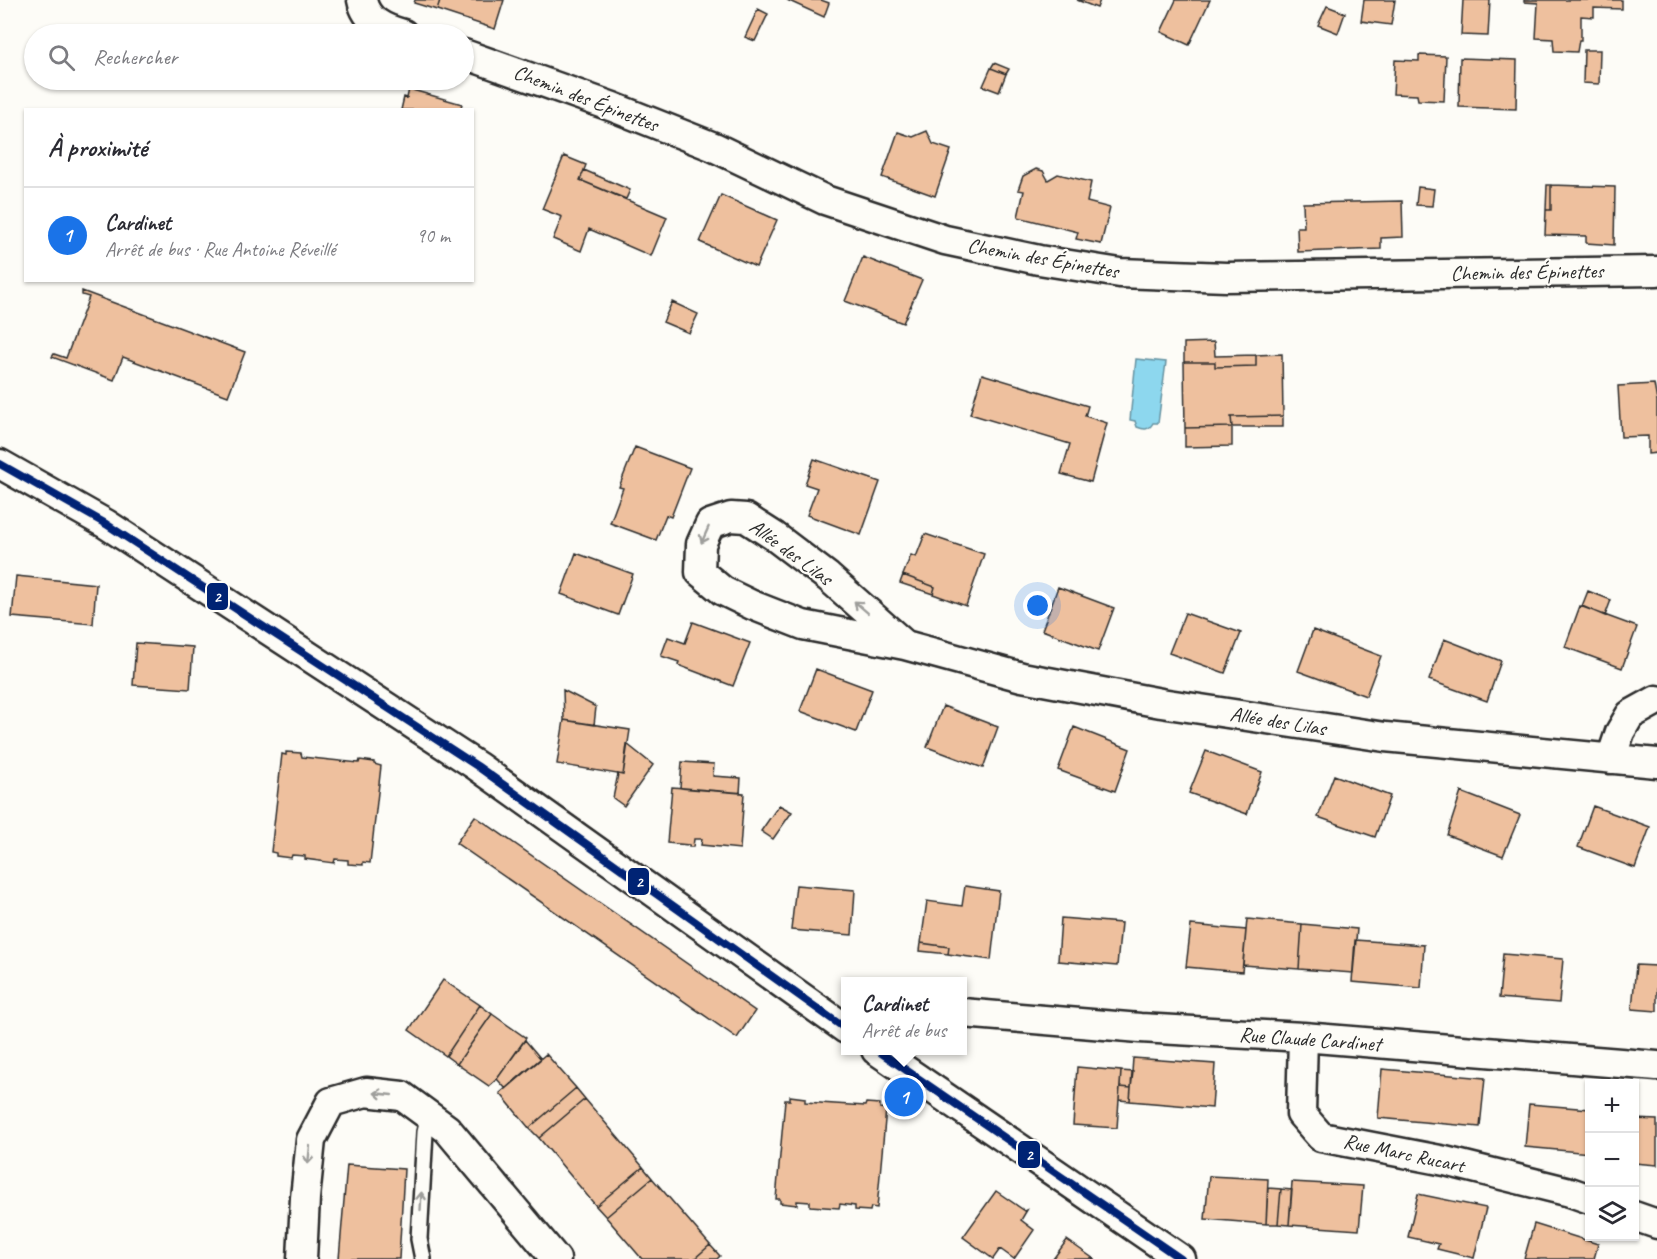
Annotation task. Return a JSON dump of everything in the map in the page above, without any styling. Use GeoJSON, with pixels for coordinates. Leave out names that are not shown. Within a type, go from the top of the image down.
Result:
{"type":"FeatureCollection","features":[{"type":"Feature","properties":{"kind":"street"},"geometry":{"type":"LineString","coordinates":[[362,0],[371,20],[377,24]]}},
{"type":"Feature","properties":{"kind":"street","name":"Chemin des Épinettes"},"geometry":{"type":"LineString","coordinates":[[474,58],[613,107],[714,147],[825,200],[945,240],[1039,261],[1120,273],[1226,277],[1657,271]]}},
{"type":"Feature","properties":{"kind":"street"},"geometry":{"type":"LineString","coordinates":[[0,465],[106,524],[477,766],[841,1025]]}},
{"type":"Feature","properties":{"kind":"street","name":"Allée des Lilas"},"geometry":{"type":"LineString","coordinates":[[905,645],[828,577],[746,518],[731,517],[710,524],[701,544],[700,572],[723,591],[803,625],[905,645],[1022,677],[1161,703],[1385,737],[1657,763]]}},
{"type":"Feature","properties":{"kind":"street"},"geometry":{"type":"LineString","coordinates":[[1611,759],[1620,732],[1630,715],[1657,700]]}},
{"type":"Feature","properties":{"kind":"street","name":"Rue Claude Cardinet"},"geometry":{"type":"LineString","coordinates":[[967,1013],[1140,1028],[1303,1037],[1657,1066]]}},
{"type":"Feature","properties":{"kind":"street","name":"Rue Marc Rucart"},"geometry":{"type":"LineString","coordinates":[[1303,1037],[1300,1114],[1321,1137],[1445,1161],[1585,1197]]}},
{"type":"Feature","properties":{"kind":"street"},"geometry":{"type":"LineString","coordinates":[[883,1055],[1181,1259]]}},
{"type":"Feature","properties":{"kind":"street"},"geometry":{"type":"LineString","coordinates":[[302,1259],[311,1140],[331,1102],[366,1092],[402,1096],[447,1129],[556,1259]]}},
{"type":"Feature","properties":{"kind":"street"},"geometry":{"type":"LineString","coordinates":[[1639,1217],[1657,1224]]}},
{"type":"Feature","properties":{"kind":"lane"},"geometry":{"type":"LineString","coordinates":[[423,1259],[419,1239],[425,1132],[429,1116]]}},
{"type":"Feature","properties":{"kind":"water"},"geometry":{"type":"Polygon","coordinates":[[[1136,359],[1166,362],[1158,423],[1153,423],[1146,429],[1137,427],[1135,421],[1130,420],[1136,359]]]}},
{"type":"Feature","properties":{"kind":"building"},"geometry":{"type":"Polygon","coordinates":[[[415,0],[440,0],[437,10],[414,3],[415,0]]]}},
{"type":"Feature","properties":{"kind":"building"},"geometry":{"type":"Polygon","coordinates":[[[440,0],[504,0],[495,29],[437,10],[440,0]]]}},
{"type":"Feature","properties":{"kind":"building"},"geometry":{"type":"Polygon","coordinates":[[[787,0],[821,0],[829,3],[824,17],[787,0]]]}},
{"type":"Feature","properties":{"kind":"building"},"geometry":{"type":"Polygon","coordinates":[[[1077,0],[1100,0],[1097,8],[1077,0]]]}},
{"type":"Feature","properties":{"kind":"building"},"geometry":{"type":"Polygon","coordinates":[[[1176,0],[1210,0],[1189,45],[1161,32],[1176,0]]]}},
{"type":"Feature","properties":{"kind":"building"},"geometry":{"type":"Polygon","coordinates":[[[1364,0],[1395,0],[1391,25],[1361,21],[1364,0]]]}},
{"type":"Feature","properties":{"kind":"building"},"geometry":{"type":"Polygon","coordinates":[[[1463,0],[1490,0],[1488,36],[1461,35],[1463,0]]]}},
{"type":"Feature","properties":{"kind":"building"},"geometry":{"type":"Polygon","coordinates":[[[1524,0],[1622,0],[1622,9],[1594,8],[1594,17],[1581,16],[1581,40],[1579,40],[1577,52],[1554,51],[1553,39],[1536,38],[1538,3],[1524,2],[1524,0]]]}},
{"type":"Feature","properties":{"kind":"building"},"geometry":{"type":"Polygon","coordinates":[[[1327,6],[1345,13],[1338,33],[1318,25],[1327,6]]]}},
{"type":"Feature","properties":{"kind":"building"},"geometry":{"type":"Polygon","coordinates":[[[758,9],[768,14],[755,41],[745,37],[758,9]]]}},
{"type":"Feature","properties":{"kind":"building"},"geometry":{"type":"Polygon","coordinates":[[[1584,50],[1600,50],[1599,84],[1583,83],[1584,50]]]}},
{"type":"Feature","properties":{"kind":"building"},"geometry":{"type":"Polygon","coordinates":[[[1419,55],[1446,56],[1444,101],[1418,100],[1417,95],[1393,94],[1395,60],[1419,61],[1419,55]]]}},
{"type":"Feature","properties":{"kind":"building"},"geometry":{"type":"Polygon","coordinates":[[[1460,58],[1517,60],[1516,109],[1459,107],[1460,58]]]}},
{"type":"Feature","properties":{"kind":"building"},"geometry":{"type":"Polygon","coordinates":[[[994,63],[1009,69],[1006,74],[991,68],[994,63]]]}},
{"type":"Feature","properties":{"kind":"building"},"geometry":{"type":"Polygon","coordinates":[[[991,68],[1006,74],[999,92],[983,86],[991,68]]]}},
{"type":"Feature","properties":{"kind":"building"},"geometry":{"type":"Polygon","coordinates":[[[409,90],[413,90],[462,104],[461,108],[401,108],[404,97],[407,98],[409,90]]]}},
{"type":"Feature","properties":{"kind":"building"},"geometry":{"type":"Polygon","coordinates":[[[927,131],[933,144],[951,150],[935,196],[882,177],[898,132],[913,137],[927,131]]]}},
{"type":"Feature","properties":{"kind":"building"},"geometry":{"type":"Polygon","coordinates":[[[564,156],[586,165],[580,180],[667,217],[651,256],[589,229],[581,251],[553,239],[562,217],[542,209],[564,156]]]}},
{"type":"Feature","properties":{"kind":"building"},"geometry":{"type":"Polygon","coordinates":[[[1036,169],[1043,171],[1048,180],[1058,174],[1091,182],[1087,202],[1110,208],[1101,244],[1076,239],[1078,232],[1018,217],[1024,191],[1018,190],[1023,176],[1036,169]]]}},
{"type":"Feature","properties":{"kind":"building"},"geometry":{"type":"Polygon","coordinates":[[[584,170],[630,190],[626,199],[580,180],[584,170]]]}},
{"type":"Feature","properties":{"kind":"building"},"geometry":{"type":"Polygon","coordinates":[[[1547,185],[1551,185],[1551,210],[1546,210],[1547,185]]]}},
{"type":"Feature","properties":{"kind":"building"},"geometry":{"type":"Polygon","coordinates":[[[1551,185],[1615,187],[1614,245],[1586,243],[1586,236],[1545,235],[1546,210],[1551,210],[1551,185]]]}},
{"type":"Feature","properties":{"kind":"building"},"geometry":{"type":"Polygon","coordinates":[[[1418,187],[1434,189],[1432,206],[1416,205],[1418,187]]]}},
{"type":"Feature","properties":{"kind":"building"},"geometry":{"type":"Polygon","coordinates":[[[721,195],[777,220],[756,267],[700,242],[721,195]]]}},
{"type":"Feature","properties":{"kind":"building"},"geometry":{"type":"Polygon","coordinates":[[[1402,201],[1403,237],[1381,238],[1381,249],[1298,252],[1297,227],[1304,227],[1303,203],[1402,201]]]}},
{"type":"Feature","properties":{"kind":"building"},"geometry":{"type":"Polygon","coordinates":[[[863,257],[922,280],[903,323],[845,301],[863,257]]]}},
{"type":"Feature","properties":{"kind":"building"},"geometry":{"type":"Polygon","coordinates":[[[82,291],[245,352],[228,396],[123,357],[114,380],[52,357],[54,354],[66,358],[89,297],[82,295],[82,291]]]}},
{"type":"Feature","properties":{"kind":"building"},"geometry":{"type":"Polygon","coordinates":[[[672,302],[698,314],[689,333],[663,322],[672,302]]]}},
{"type":"Feature","properties":{"kind":"building"},"geometry":{"type":"Polygon","coordinates":[[[1214,342],[1215,356],[1256,355],[1256,366],[1215,367],[1215,362],[1184,362],[1184,343],[1214,342]]]}},
{"type":"Feature","properties":{"kind":"building"},"geometry":{"type":"Polygon","coordinates":[[[1282,354],[1283,416],[1231,417],[1232,427],[1185,428],[1184,362],[1215,362],[1215,367],[1256,366],[1256,355],[1282,354]]]}},
{"type":"Feature","properties":{"kind":"building"},"geometry":{"type":"Polygon","coordinates":[[[982,374],[1088,406],[1085,416],[1107,423],[1091,482],[1061,474],[1070,444],[970,414],[982,374]]]}},
{"type":"Feature","properties":{"kind":"building"},"geometry":{"type":"Polygon","coordinates":[[[1654,384],[1657,401],[1657,453],[1648,454],[1648,436],[1621,437],[1618,386],[1654,384]]]}},
{"type":"Feature","properties":{"kind":"building"},"geometry":{"type":"Polygon","coordinates":[[[1283,416],[1283,427],[1232,427],[1231,417],[1283,416]]]}},
{"type":"Feature","properties":{"kind":"building"},"geometry":{"type":"Polygon","coordinates":[[[1232,427],[1232,446],[1185,447],[1185,428],[1232,427]]]}},
{"type":"Feature","properties":{"kind":"building"},"geometry":{"type":"Polygon","coordinates":[[[635,447],[690,468],[671,517],[666,515],[656,540],[610,523],[623,488],[619,487],[635,447]]]}},
{"type":"Feature","properties":{"kind":"building"},"geometry":{"type":"Polygon","coordinates":[[[814,459],[880,482],[861,535],[807,515],[817,488],[805,484],[814,459]]]}},
{"type":"Feature","properties":{"kind":"building"},"geometry":{"type":"Polygon","coordinates":[[[925,534],[984,554],[966,606],[933,594],[935,587],[903,575],[911,555],[916,557],[925,534]]]}},
{"type":"Feature","properties":{"kind":"building"},"geometry":{"type":"Polygon","coordinates":[[[576,553],[633,574],[618,615],[561,594],[576,553]]]}},
{"type":"Feature","properties":{"kind":"building"},"geometry":{"type":"Polygon","coordinates":[[[903,575],[935,587],[933,594],[900,583],[903,575]]]}},
{"type":"Feature","properties":{"kind":"building"},"geometry":{"type":"Polygon","coordinates":[[[16,576],[96,584],[93,624],[12,617],[16,576]]]}},
{"type":"Feature","properties":{"kind":"building"},"geometry":{"type":"Polygon","coordinates":[[[1058,587],[1114,608],[1098,651],[1042,630],[1058,587]]]}},
{"type":"Feature","properties":{"kind":"building"},"geometry":{"type":"Polygon","coordinates":[[[1588,591],[1611,600],[1605,616],[1582,606],[1588,591]]]}},
{"type":"Feature","properties":{"kind":"building"},"geometry":{"type":"Polygon","coordinates":[[[1580,606],[1637,627],[1622,668],[1565,647],[1580,606]]]}},
{"type":"Feature","properties":{"kind":"building"},"geometry":{"type":"Polygon","coordinates":[[[1185,613],[1241,633],[1225,673],[1169,653],[1185,613]]]}},
{"type":"Feature","properties":{"kind":"building"},"geometry":{"type":"Polygon","coordinates":[[[693,622],[750,643],[733,686],[661,656],[668,637],[685,643],[693,622]]]}},
{"type":"Feature","properties":{"kind":"building"},"geometry":{"type":"Polygon","coordinates":[[[1313,630],[1381,656],[1366,696],[1298,671],[1313,630]]]}},
{"type":"Feature","properties":{"kind":"building"},"geometry":{"type":"Polygon","coordinates":[[[1444,639],[1501,661],[1487,701],[1429,680],[1444,639]]]}},
{"type":"Feature","properties":{"kind":"building"},"geometry":{"type":"Polygon","coordinates":[[[136,643],[193,647],[190,689],[133,685],[136,643]]]}},
{"type":"Feature","properties":{"kind":"building"},"geometry":{"type":"Polygon","coordinates":[[[816,669],[872,690],[856,732],[800,711],[816,669]]]}},
{"type":"Feature","properties":{"kind":"building"},"geometry":{"type":"Polygon","coordinates":[[[563,690],[596,707],[594,725],[564,720],[563,690]]]}},
{"type":"Feature","properties":{"kind":"building"},"geometry":{"type":"Polygon","coordinates":[[[943,706],[998,727],[983,768],[927,747],[943,706]]]}},
{"type":"Feature","properties":{"kind":"building"},"geometry":{"type":"Polygon","coordinates":[[[564,720],[630,730],[623,775],[557,764],[564,720]]]}},
{"type":"Feature","properties":{"kind":"building"},"geometry":{"type":"Polygon","coordinates":[[[1074,727],[1130,749],[1115,791],[1058,770],[1074,727]]]}},
{"type":"Feature","properties":{"kind":"building"},"geometry":{"type":"Polygon","coordinates":[[[627,744],[653,765],[624,806],[613,798],[618,774],[623,775],[627,744]]]}},
{"type":"Feature","properties":{"kind":"building"},"geometry":{"type":"Polygon","coordinates":[[[1206,751],[1262,772],[1247,814],[1189,793],[1206,751]]]}},
{"type":"Feature","properties":{"kind":"building"},"geometry":{"type":"Polygon","coordinates":[[[286,752],[301,753],[302,757],[359,763],[360,760],[374,762],[381,766],[370,863],[348,864],[348,860],[335,859],[334,863],[305,859],[305,856],[292,855],[291,858],[276,856],[276,853],[271,852],[282,754],[286,755],[286,752]]]}},
{"type":"Feature","properties":{"kind":"building"},"geometry":{"type":"Polygon","coordinates":[[[682,762],[714,764],[713,776],[741,778],[740,793],[680,788],[682,762]]]}},
{"type":"Feature","properties":{"kind":"building"},"geometry":{"type":"Polygon","coordinates":[[[1334,775],[1390,796],[1375,837],[1318,817],[1334,775]]]}},
{"type":"Feature","properties":{"kind":"building"},"geometry":{"type":"Polygon","coordinates":[[[672,787],[744,793],[740,849],[701,845],[702,839],[694,839],[693,847],[667,843],[672,787]]]}},
{"type":"Feature","properties":{"kind":"building"},"geometry":{"type":"Polygon","coordinates":[[[1461,792],[1520,815],[1503,856],[1447,835],[1461,792]]]}},
{"type":"Feature","properties":{"kind":"building"},"geometry":{"type":"Polygon","coordinates":[[[779,805],[792,812],[773,839],[761,831],[779,805]]]}},
{"type":"Feature","properties":{"kind":"building"},"geometry":{"type":"Polygon","coordinates":[[[1593,806],[1650,827],[1635,868],[1578,847],[1593,806]]]}},
{"type":"Feature","properties":{"kind":"building"},"geometry":{"type":"Polygon","coordinates":[[[475,816],[755,1011],[737,1038],[456,843],[475,816]]]}},
{"type":"Feature","properties":{"kind":"building"},"geometry":{"type":"Polygon","coordinates":[[[796,885],[855,890],[852,935],[791,930],[796,885]]]}},
{"type":"Feature","properties":{"kind":"building"},"geometry":{"type":"Polygon","coordinates":[[[965,886],[999,891],[991,960],[948,954],[949,947],[921,943],[927,901],[962,906],[965,886]]]}},
{"type":"Feature","properties":{"kind":"building"},"geometry":{"type":"Polygon","coordinates":[[[1061,918],[1121,923],[1117,966],[1058,961],[1061,918]]]}},
{"type":"Feature","properties":{"kind":"building"},"geometry":{"type":"Polygon","coordinates":[[[1247,919],[1302,924],[1299,969],[1243,965],[1247,919]]]}},
{"type":"Feature","properties":{"kind":"building"},"geometry":{"type":"Polygon","coordinates":[[[1302,924],[1357,929],[1353,973],[1299,969],[1302,924]]]}},
{"type":"Feature","properties":{"kind":"building"},"geometry":{"type":"Polygon","coordinates":[[[1191,925],[1246,930],[1242,972],[1186,967],[1191,925]]]}},
{"type":"Feature","properties":{"kind":"building"},"geometry":{"type":"Polygon","coordinates":[[[1355,940],[1424,945],[1421,988],[1352,982],[1355,940]]]}},
{"type":"Feature","properties":{"kind":"building"},"geometry":{"type":"Polygon","coordinates":[[[921,943],[949,947],[948,954],[920,951],[921,943]]]}},
{"type":"Feature","properties":{"kind":"building"},"geometry":{"type":"Polygon","coordinates":[[[1503,954],[1563,959],[1559,1003],[1499,998],[1503,954]]]}},
{"type":"Feature","properties":{"kind":"building"},"geometry":{"type":"Polygon","coordinates":[[[1636,965],[1657,966],[1657,1011],[1632,1009],[1636,965]]]}},
{"type":"Feature","properties":{"kind":"building"},"geometry":{"type":"Polygon","coordinates":[[[443,980],[480,1005],[446,1056],[409,1030],[443,980]]]}},
{"type":"Feature","properties":{"kind":"building"},"geometry":{"type":"Polygon","coordinates":[[[480,1005],[492,1014],[457,1064],[446,1056],[480,1005]]]}},
{"type":"Feature","properties":{"kind":"building"},"geometry":{"type":"Polygon","coordinates":[[[492,1014],[526,1038],[497,1079],[489,1086],[457,1064],[492,1014]]]}},
{"type":"Feature","properties":{"kind":"building"},"geometry":{"type":"Polygon","coordinates":[[[525,1040],[541,1059],[506,1089],[497,1079],[525,1040]]]}},
{"type":"Feature","properties":{"kind":"building"},"geometry":{"type":"Polygon","coordinates":[[[546,1054],[576,1088],[529,1128],[500,1093],[546,1054]]]}},
{"type":"Feature","properties":{"kind":"building"},"geometry":{"type":"Polygon","coordinates":[[[1133,1058],[1215,1064],[1212,1108],[1130,1101],[1133,1058]]]}},
{"type":"Feature","properties":{"kind":"building"},"geometry":{"type":"Polygon","coordinates":[[[1077,1067],[1121,1071],[1117,1128],[1073,1125],[1077,1067]]]}},
{"type":"Feature","properties":{"kind":"building"},"geometry":{"type":"Polygon","coordinates":[[[1382,1069],[1485,1078],[1480,1127],[1378,1118],[1382,1069]]]}},
{"type":"Feature","properties":{"kind":"building"},"geometry":{"type":"Polygon","coordinates":[[[1121,1071],[1133,1072],[1131,1088],[1120,1087],[1121,1071]]]}},
{"type":"Feature","properties":{"kind":"building"},"geometry":{"type":"Polygon","coordinates":[[[1120,1087],[1131,1088],[1130,1101],[1119,1100],[1120,1087]]]}},
{"type":"Feature","properties":{"kind":"building"},"geometry":{"type":"Polygon","coordinates":[[[576,1088],[585,1099],[539,1138],[529,1128],[576,1088]]]}},
{"type":"Feature","properties":{"kind":"building"},"geometry":{"type":"Polygon","coordinates":[[[790,1096],[805,1098],[805,1102],[865,1106],[866,1103],[880,1104],[880,1108],[886,1109],[877,1208],[871,1207],[870,1211],[855,1210],[855,1206],[840,1204],[839,1208],[810,1206],[810,1202],[797,1201],[797,1205],[780,1203],[780,1199],[776,1199],[785,1100],[790,1100],[790,1096]]]}},
{"type":"Feature","properties":{"kind":"building"},"geometry":{"type":"Polygon","coordinates":[[[585,1099],[643,1167],[596,1206],[539,1138],[585,1099]]]}},
{"type":"Feature","properties":{"kind":"building"},"geometry":{"type":"Polygon","coordinates":[[[1529,1104],[1585,1109],[1585,1153],[1525,1147],[1529,1104]]]}},
{"type":"Feature","properties":{"kind":"building"},"geometry":{"type":"Polygon","coordinates":[[[1639,1119],[1657,1120],[1657,1165],[1639,1163],[1639,1119]]]}},
{"type":"Feature","properties":{"kind":"building"},"geometry":{"type":"Polygon","coordinates":[[[347,1165],[404,1169],[399,1259],[339,1259],[347,1165]]]}},
{"type":"Feature","properties":{"kind":"building"},"geometry":{"type":"Polygon","coordinates":[[[643,1167],[652,1178],[606,1217],[596,1206],[643,1167]]]}},
{"type":"Feature","properties":{"kind":"building"},"geometry":{"type":"Polygon","coordinates":[[[1209,1176],[1268,1179],[1266,1224],[1205,1219],[1209,1176]]]}},
{"type":"Feature","properties":{"kind":"building"},"geometry":{"type":"Polygon","coordinates":[[[652,1178],[710,1245],[694,1259],[642,1259],[606,1217],[652,1178]]]}},
{"type":"Feature","properties":{"kind":"building"},"geometry":{"type":"Polygon","coordinates":[[[1292,1182],[1363,1186],[1359,1230],[1289,1225],[1292,1182]]]}},
{"type":"Feature","properties":{"kind":"building"},"geometry":{"type":"Polygon","coordinates":[[[1268,1188],[1281,1189],[1278,1224],[1266,1224],[1268,1188]]]}},
{"type":"Feature","properties":{"kind":"building"},"geometry":{"type":"Polygon","coordinates":[[[1281,1189],[1292,1190],[1289,1225],[1278,1224],[1281,1189]]]}},
{"type":"Feature","properties":{"kind":"building"},"geometry":{"type":"Polygon","coordinates":[[[996,1191],[1025,1211],[1027,1210],[1021,1220],[1034,1230],[1014,1259],[1000,1249],[993,1259],[963,1237],[996,1191]]]}},
{"type":"Feature","properties":{"kind":"building"},"geometry":{"type":"Polygon","coordinates":[[[1418,1194],[1486,1208],[1474,1258],[1437,1249],[1439,1244],[1408,1237],[1418,1194]]]}},
{"type":"Feature","properties":{"kind":"building"},"geometry":{"type":"Polygon","coordinates":[[[1534,1224],[1598,1244],[1594,1259],[1524,1259],[1534,1224]]]}},
{"type":"Feature","properties":{"kind":"building"},"geometry":{"type":"Polygon","coordinates":[[[1067,1240],[1094,1259],[1053,1259],[1067,1240]]]}},
{"type":"Feature","properties":{"kind":"building"},"geometry":{"type":"Polygon","coordinates":[[[710,1245],[720,1256],[717,1259],[694,1259],[710,1245]]]}},
{"type":"Feature","properties":{"kind":"transit line","name":"2"},"geometry":{"type":"LineString","coordinates":[[0,464],[106,524],[477,766],[841,1025]]}},
{"type":"Feature","properties":{"kind":"transit line","name":"2"},"geometry":{"type":"LineString","coordinates":[[884,1055],[1181,1259]]}},
{"type":"Feature","properties":{"kind":"place","name":"Cardinet"},"geometry":{"type":"Point","coordinates":[904,1097]}}]}
